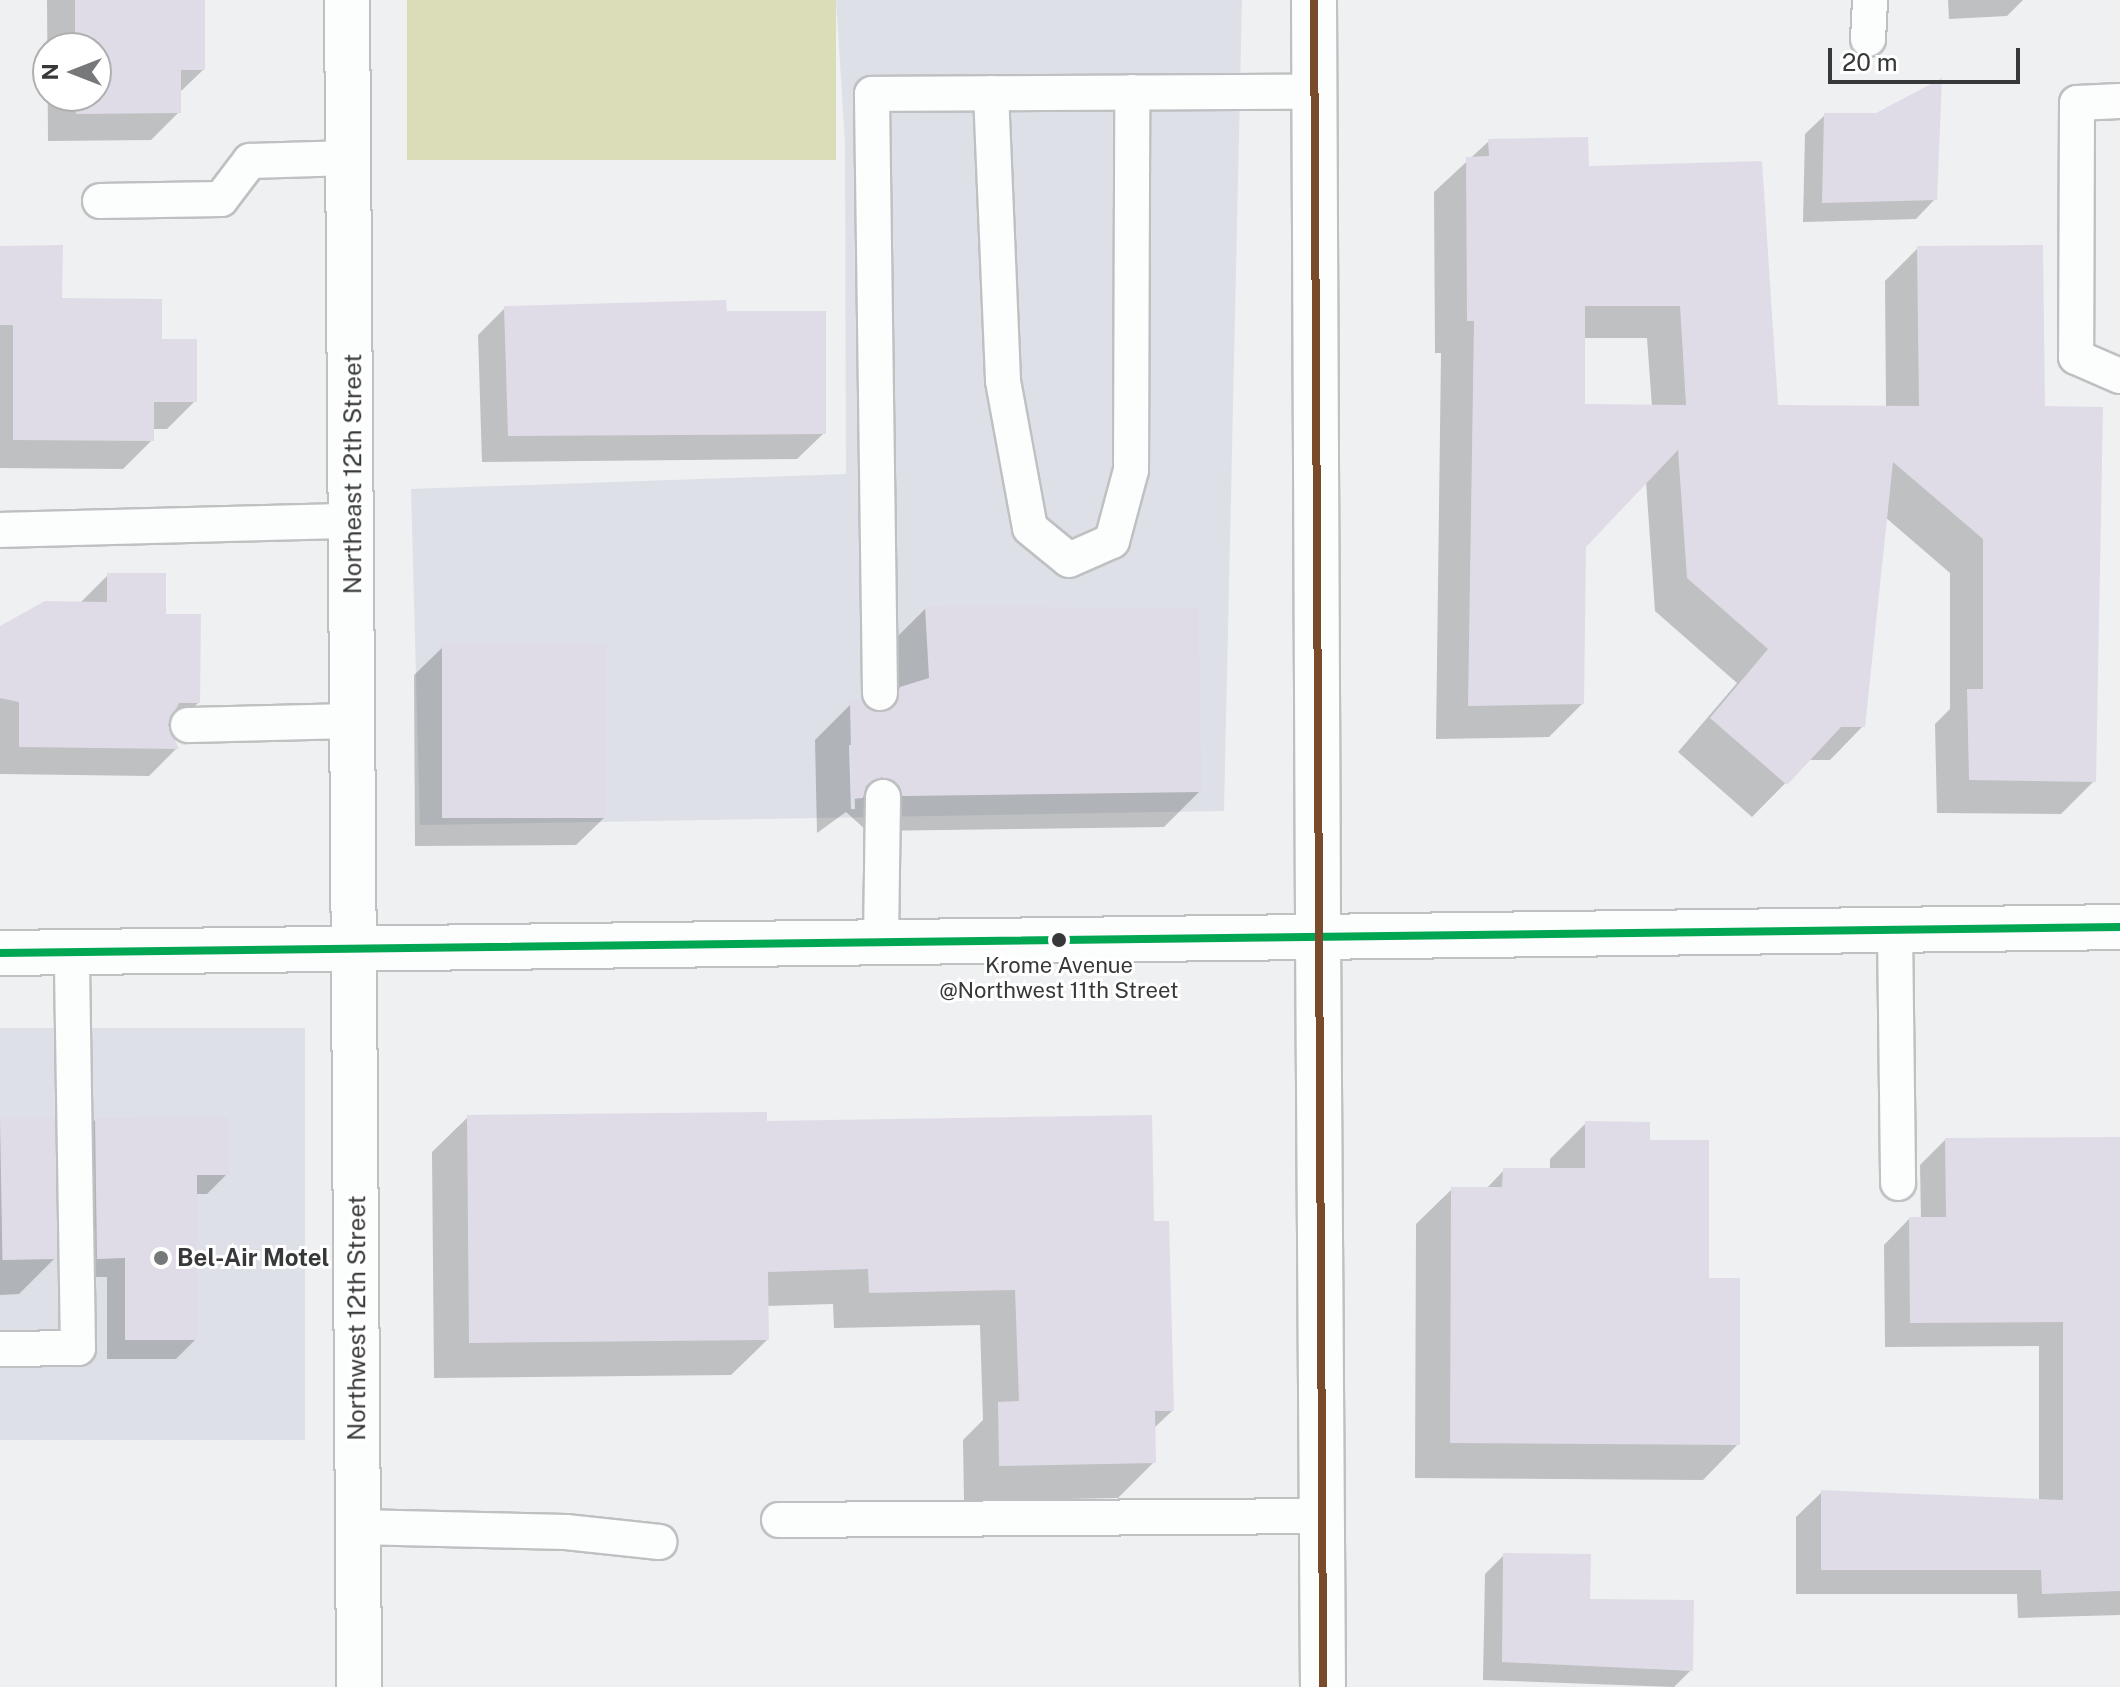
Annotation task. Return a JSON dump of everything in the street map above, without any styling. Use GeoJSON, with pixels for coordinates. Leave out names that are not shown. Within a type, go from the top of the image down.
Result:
{"type":"FeatureCollection","features":[{"type":"Feature","properties":{"kind":"main road","name":"Northeast 12th Street"},"geometry":{"type":"LineString","coordinates":[[347,0],[354,521],[355,948]]}},
{"type":"Feature","properties":{"kind":"main road"},"geometry":{"type":"LineString","coordinates":[[1314,0],[1323,1687]]}},
{"type":"Feature","properties":{"kind":"main road"},"geometry":{"type":"LineString","coordinates":[[0,953],[1318,934],[2120,927]]}},
{"type":"Feature","properties":{"kind":"main road","name":"Northwest 12th Street"},"geometry":{"type":"LineString","coordinates":[[355,948],[359,1687]]}},
{"type":"Feature","properties":{"kind":"lane"},"geometry":{"type":"LineString","coordinates":[[1868,39],[1870,0]]}},
{"type":"Feature","properties":{"kind":"lane"},"geometry":{"type":"LineString","coordinates":[[991,93],[1003,381],[1030,528],[1069,560],[1112,541],[1131,470],[1132,92]]}},
{"type":"Feature","properties":{"kind":"lane"},"geometry":{"type":"LineString","coordinates":[[880,693],[872,94],[1315,92]]}},
{"type":"Feature","properties":{"kind":"lane"},"geometry":{"type":"LineString","coordinates":[[2120,101],[2077,103],[2076,341],[2076,357],[2120,376]]}},
{"type":"Feature","properties":{"kind":"lane"},"geometry":{"type":"LineString","coordinates":[[100,201],[221,199],[250,161],[350,158]]}},
{"type":"Feature","properties":{"kind":"lane"},"geometry":{"type":"LineString","coordinates":[[0,530],[354,521]]}},
{"type":"Feature","properties":{"kind":"lane"},"geometry":{"type":"LineString","coordinates":[[188,725],[353,721]]}},
{"type":"Feature","properties":{"kind":"lane"},"geometry":{"type":"LineString","coordinates":[[881,941],[883,797]]}},
{"type":"Feature","properties":{"kind":"lane"},"geometry":{"type":"LineString","coordinates":[[1895,929],[1898,1183]]}},
{"type":"Feature","properties":{"kind":"lane"},"geometry":{"type":"LineString","coordinates":[[0,1349],[78,1348],[72,952]]}},
{"type":"Feature","properties":{"kind":"lane"},"geometry":{"type":"LineString","coordinates":[[779,1520],[1322,1516]]}},
{"type":"Feature","properties":{"kind":"lane"},"geometry":{"type":"LineString","coordinates":[[357,1527],[566,1532],[659,1542]]}},
{"type":"Feature","properties":{"kind":"shaded area"},"geometry":{"type":"Polygon","coordinates":[[[836,0],[1242,0],[1224,811],[420,825],[411,489],[846,474],[845,143],[836,0]]]}},
{"type":"Feature","properties":{"kind":"shaded area"},"geometry":{"type":"Polygon","coordinates":[[[0,1028],[305,1028],[305,1440],[0,1440],[0,1028]]]}},
{"type":"Feature","properties":{"kind":"green space"},"geometry":{"type":"Polygon","coordinates":[[[407,0],[836,0],[836,160],[407,160],[407,0]]]}},
{"type":"Feature","properties":{"kind":"building"},"geometry":{"type":"Polygon","coordinates":[[[75,0],[205,0],[205,70],[181,70],[181,113],[76,114],[112,112],[112,32],[75,32],[75,0]]]}},
{"type":"Feature","properties":{"kind":"building"},"geometry":{"type":"Polygon","coordinates":[[[1942,78],[1937,200],[1822,203],[1824,113],[1876,113],[1942,78]]]}},
{"type":"Feature","properties":{"kind":"building"},"geometry":{"type":"Polygon","coordinates":[[[1588,137],[1589,166],[1762,161],[1778,405],[1919,406],[1917,246],[2043,245],[2045,406],[2103,407],[2096,782],[1969,780],[1967,689],[1983,689],[1983,539],[1893,462],[1865,727],[1841,727],[1787,785],[1710,718],[1768,649],[1687,578],[1678,450],[1586,547],[1584,704],[1468,706],[1474,321],[1467,321],[1466,157],[1489,156],[1488,139],[1588,137]],[[1585,306],[1585,404],[1686,405],[1680,306],[1585,306]]]}},
{"type":"Feature","properties":{"kind":"building"},"geometry":{"type":"Polygon","coordinates":[[[63,245],[62,298],[162,299],[162,339],[197,339],[197,402],[154,402],[154,441],[13,440],[13,325],[0,325],[0,246],[63,245]]]}},
{"type":"Feature","properties":{"kind":"building"},"geometry":{"type":"Polygon","coordinates":[[[726,300],[727,311],[826,311],[826,434],[508,436],[504,306],[726,300]]]}},
{"type":"Feature","properties":{"kind":"building"},"geometry":{"type":"Polygon","coordinates":[[[107,573],[166,573],[166,614],[201,614],[200,703],[179,703],[168,725],[179,749],[19,747],[19,702],[0,698],[0,626],[45,601],[107,602],[107,573]]]}},
{"type":"Feature","properties":{"kind":"building"},"geometry":{"type":"Polygon","coordinates":[[[925,606],[1198,608],[1202,792],[903,796],[882,777],[866,786],[863,798],[852,799],[850,702],[861,699],[871,711],[890,710],[900,687],[929,678],[925,606]]]}},
{"type":"Feature","properties":{"kind":"building"},"geometry":{"type":"Polygon","coordinates":[[[442,644],[606,644],[606,818],[442,818],[442,644]]]}},
{"type":"Feature","properties":{"kind":"building"},"geometry":{"type":"Polygon","coordinates":[[[767,1112],[767,1121],[1152,1115],[1154,1221],[1169,1221],[1174,1411],[1155,1411],[1156,1463],[999,1466],[998,1402],[1019,1401],[1015,1290],[869,1293],[868,1269],[768,1272],[769,1340],[469,1343],[467,1115],[767,1112]]]}},
{"type":"Feature","properties":{"kind":"building","name":"Bel-Air Motel"},"geometry":{"type":"Polygon","coordinates":[[[228,1117],[229,1175],[197,1175],[197,1340],[125,1340],[125,1258],[97,1259],[95,1118],[228,1117]]]}},
{"type":"Feature","properties":{"kind":"building"},"geometry":{"type":"Polygon","coordinates":[[[55,1118],[57,1259],[2,1260],[0,1119],[55,1118]]]}},
{"type":"Feature","properties":{"kind":"building"},"geometry":{"type":"Polygon","coordinates":[[[1585,1121],[1650,1122],[1650,1140],[1709,1140],[1709,1278],[1740,1278],[1740,1445],[1450,1443],[1451,1187],[1502,1187],[1503,1168],[1585,1168],[1585,1121]]]}},
{"type":"Feature","properties":{"kind":"building"},"geometry":{"type":"Polygon","coordinates":[[[2120,1137],[2120,1591],[2042,1594],[2041,1570],[1821,1570],[1821,1490],[2063,1500],[2063,1322],[1910,1323],[1909,1217],[1946,1217],[1945,1138],[2120,1137]]]}},
{"type":"Feature","properties":{"kind":"building"},"geometry":{"type":"Polygon","coordinates":[[[1503,1553],[1591,1554],[1590,1599],[1694,1600],[1693,1671],[1502,1662],[1503,1553]]]}},
{"type":"Feature","properties":{"kind":"transit line"},"geometry":{"type":"LineString","coordinates":[[1314,0],[1323,1687]]}},
{"type":"Feature","properties":{"kind":"transit line"},"geometry":{"type":"LineString","coordinates":[[0,953],[2120,927]]}},
{"type":"Feature","properties":{"kind":"place","name":"Krome Avenue @Northwest 11th Street"},"geometry":{"type":"Point","coordinates":[1059,940]}},
{"type":"Feature","properties":{"kind":"place","name":"Bel-Air Motel"},"geometry":{"type":"Point","coordinates":[161,1258]}}]}
